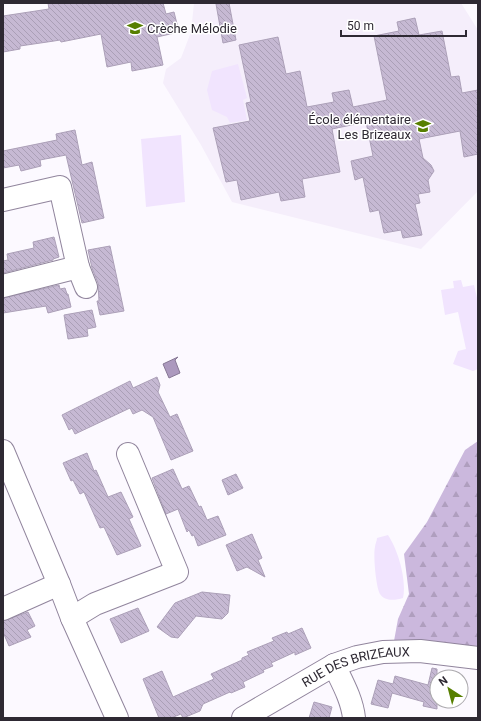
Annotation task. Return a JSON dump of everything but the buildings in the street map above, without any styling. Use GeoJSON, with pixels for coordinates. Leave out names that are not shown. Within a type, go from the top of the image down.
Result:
{"type":"FeatureCollection","features":[{"type":"Feature","properties":{"kind":"street"},"geometry":{"type":"LineString","coordinates":[[3,200],[60,187],[78,267],[86,287]]}},
{"type":"Feature","properties":{"kind":"street"},"geometry":{"type":"LineString","coordinates":[[3,286],[78,267]]}},
{"type":"Feature","properties":{"kind":"street"},"geometry":{"type":"LineString","coordinates":[[3,452],[72,618],[117,718]]}},
{"type":"Feature","properties":{"kind":"street"},"geometry":{"type":"LineString","coordinates":[[72,618],[95,604],[177,572],[128,454]]}},
{"type":"Feature","properties":{"kind":"street"},"geometry":{"type":"LineString","coordinates":[[3,609],[59,584]]}},
{"type":"Feature","properties":{"kind":"street","name":"RUE DES BRIZEAUX"},"geometry":{"type":"LineString","coordinates":[[243,718],[334,665],[357,657],[383,652],[420,651],[478,658]]}},
{"type":"Feature","properties":{"kind":"street"},"geometry":{"type":"LineString","coordinates":[[334,665],[348,694],[354,718]]}},
{"type":"Feature","properties":{"kind":"shaded area"},"geometry":{"type":"Polygon","coordinates":[[[194,3],[461,3],[478,30],[478,191],[421,249],[232,202],[201,145],[163,83],[166,69],[181,58],[191,32],[194,3]]]}},
{"type":"Feature","properties":{"kind":"shaded area"},"geometry":{"type":"Polygon","coordinates":[[[238,64],[247,98],[243,100],[247,120],[230,123],[227,117],[212,110],[207,90],[212,71],[238,64]]]}},
{"type":"Feature","properties":{"kind":"shaded area"},"geometry":{"type":"Polygon","coordinates":[[[181,135],[185,202],[146,207],[141,139],[181,135]]]}},
{"type":"Feature","properties":{"kind":"shaded area"},"geometry":{"type":"Polygon","coordinates":[[[461,280],[463,287],[474,285],[478,302],[478,369],[473,371],[453,364],[458,351],[466,349],[458,312],[445,315],[441,290],[454,288],[453,281],[461,280]]]}},
{"type":"Feature","properties":{"kind":"shaded area"},"geometry":{"type":"Polygon","coordinates":[[[178,357],[175,360],[180,373],[169,378],[163,364],[178,357]]]}},
{"type":"Feature","properties":{"kind":"shaded area"},"geometry":{"type":"Polygon","coordinates":[[[388,535],[392,541],[401,565],[404,583],[403,598],[394,600],[382,597],[380,594],[375,571],[374,551],[377,538],[388,535]]]}},
{"type":"Feature","properties":{"kind":"green space"},"geometry":{"type":"Polygon","coordinates":[[[478,441],[478,646],[394,641],[398,619],[409,594],[404,554],[427,522],[465,450],[478,441]]]}},
{"type":"Feature","properties":{"kind":"place","name":"Crèche Mélodie"},"geometry":{"type":"Point","coordinates":[135,28]}},
{"type":"Feature","properties":{"kind":"place","name":"École élémentaire Les Brizeaux"},"geometry":{"type":"Point","coordinates":[423,126]}}]}
